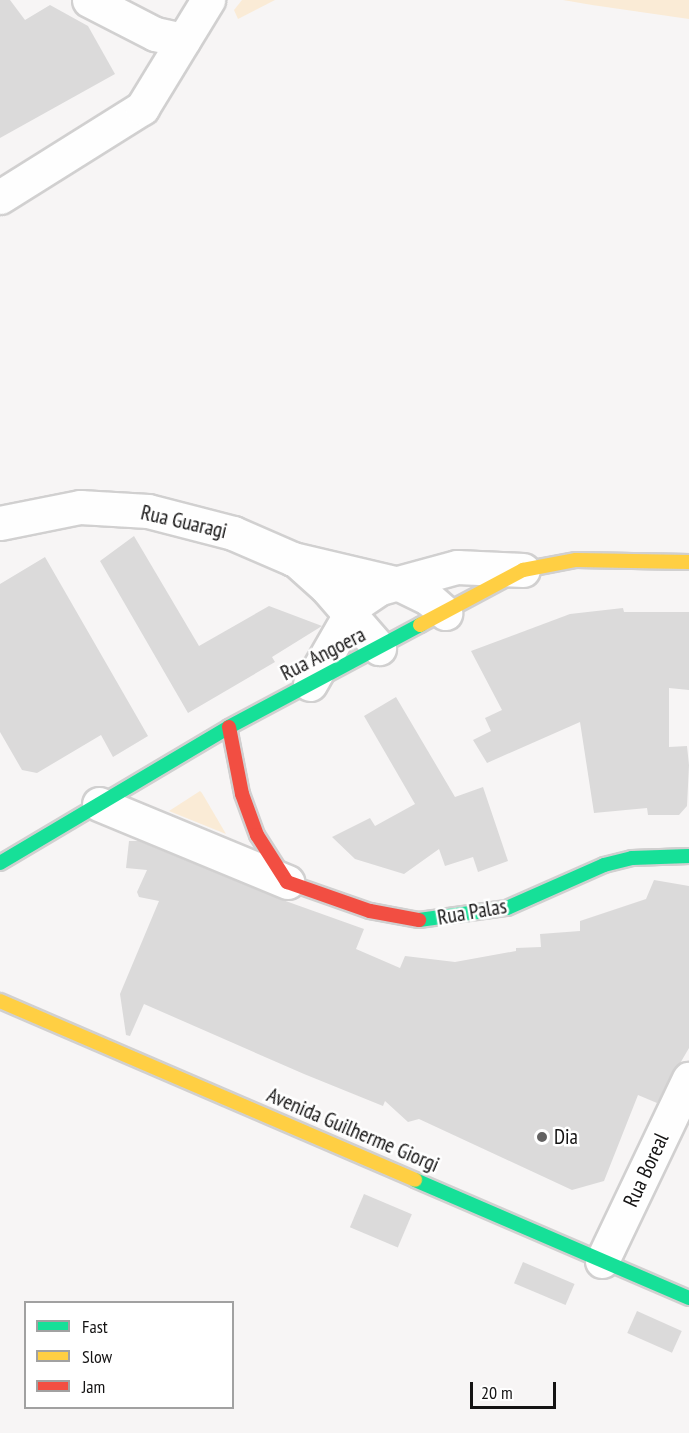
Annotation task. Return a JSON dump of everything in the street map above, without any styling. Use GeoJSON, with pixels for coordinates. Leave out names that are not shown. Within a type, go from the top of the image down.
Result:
{"type":"FeatureCollection","features":[{"type":"Feature","properties":{"kind":"street"},"geometry":{"type":"LineString","coordinates":[[89,0],[147,31],[183,40]]}},
{"type":"Feature","properties":{"kind":"street"},"geometry":{"type":"LineString","coordinates":[[0,196],[142,108],[208,0]]}},
{"type":"Feature","properties":{"kind":"street","name":"Rua Guaragi"},"geometry":{"type":"LineString","coordinates":[[0,523],[80,507],[148,511],[233,533],[293,559],[393,582],[416,590],[445,613]]}},
{"type":"Feature","properties":{"kind":"street","name":"Rua Guaragi"},"geometry":{"type":"LineString","coordinates":[[293,559],[313,573],[379,648]]}},
{"type":"Feature","properties":{"kind":"street","name":"Rua Angoera"},"geometry":{"type":"LineString","coordinates":[[0,863],[229,727],[523,570],[576,560],[689,562]]}},
{"type":"Feature","properties":{"kind":"street"},"geometry":{"type":"LineString","coordinates":[[310,684],[349,614],[363,598],[393,582],[457,567],[523,570]]}},
{"type":"Feature","properties":{"kind":"street"},"geometry":{"type":"LineString","coordinates":[[229,727],[242,794],[257,835],[287,882]]}},
{"type":"Feature","properties":{"kind":"street","name":"Rua Palas"},"geometry":{"type":"LineString","coordinates":[[99,804],[287,882],[389,915],[445,920],[507,908],[604,865],[632,858],[689,856]]}},
{"type":"Feature","properties":{"kind":"street","name":"Avenida Guilherme Giorgi"},"geometry":{"type":"LineString","coordinates":[[0,1001],[689,1298]]}},
{"type":"Feature","properties":{"kind":"street","name":"Rua Boreal"},"geometry":{"type":"LineString","coordinates":[[602,1261],[689,1079]]}},
{"type":"Feature","properties":{"kind":"shaded area"},"geometry":{"type":"Polygon","coordinates":[[[242,0],[275,0],[238,19],[234,10],[242,0]]]}},
{"type":"Feature","properties":{"kind":"shaded area"},"geometry":{"type":"Polygon","coordinates":[[[563,0],[689,0],[689,19],[592,5],[563,0]]]}},
{"type":"Feature","properties":{"kind":"shaded area"},"geometry":{"type":"Polygon","coordinates":[[[200,791],[202,793],[226,834],[169,811],[200,791]]]}},
{"type":"Feature","properties":{"kind":"building"},"geometry":{"type":"Polygon","coordinates":[[[0,0],[10,0],[25,20],[50,5],[88,26],[115,74],[0,138],[0,0]]]}},
{"type":"Feature","properties":{"kind":"building"},"geometry":{"type":"Polygon","coordinates":[[[134,536],[199,646],[269,606],[322,626],[272,657],[275,662],[188,713],[100,561],[134,536]]]}},
{"type":"Feature","properties":{"kind":"building"},"geometry":{"type":"Polygon","coordinates":[[[45,557],[148,736],[113,757],[101,735],[37,773],[22,770],[0,732],[0,584],[45,557]]]}},
{"type":"Feature","properties":{"kind":"building"},"geometry":{"type":"Polygon","coordinates":[[[623,608],[624,612],[689,612],[689,690],[669,688],[669,747],[687,746],[689,765],[687,806],[679,815],[648,815],[647,808],[594,813],[580,722],[487,763],[473,740],[491,731],[485,718],[502,710],[471,651],[570,614],[623,608]]]}},
{"type":"Feature","properties":{"kind":"building"},"geometry":{"type":"Polygon","coordinates":[[[396,697],[455,797],[483,787],[508,861],[478,872],[473,857],[445,866],[439,849],[404,874],[355,859],[332,837],[370,818],[375,826],[415,804],[364,716],[396,697]]]}},
{"type":"Feature","properties":{"kind":"building"},"geometry":{"type":"Polygon","coordinates":[[[129,841],[139,841],[280,899],[364,929],[356,949],[400,968],[405,956],[455,962],[516,951],[516,948],[541,947],[540,934],[580,931],[580,921],[646,899],[654,880],[689,886],[689,1048],[657,1103],[638,1095],[604,1181],[572,1190],[419,1119],[408,1122],[385,1101],[383,1106],[144,1004],[130,1036],[126,1035],[120,994],[159,901],[139,897],[137,892],[147,870],[126,868],[129,841]]]}},
{"type":"Feature","properties":{"kind":"building"},"geometry":{"type":"Polygon","coordinates":[[[364,1194],[412,1214],[398,1247],[350,1227],[364,1194]]]}},
{"type":"Feature","properties":{"kind":"building"},"geometry":{"type":"Polygon","coordinates":[[[523,1262],[575,1284],[566,1305],[514,1283],[523,1262]]]}},
{"type":"Feature","properties":{"kind":"building"},"geometry":{"type":"Polygon","coordinates":[[[637,1311],[682,1331],[672,1353],[627,1333],[637,1311]]]}},
{"type":"Feature","properties":{"kind":"traffic: fast"},"geometry":{"type":"LineString","coordinates":[[0,863],[229,727],[420,625]]}},
{"type":"Feature","properties":{"kind":"traffic: fast"},"geometry":{"type":"LineString","coordinates":[[419,920],[507,908],[604,865],[632,858],[689,856]]}},
{"type":"Feature","properties":{"kind":"traffic: fast"},"geometry":{"type":"LineString","coordinates":[[415,1180],[689,1298]]}},
{"type":"Feature","properties":{"kind":"traffic: slow"},"geometry":{"type":"LineString","coordinates":[[420,625],[523,570],[576,560],[689,562]]}},
{"type":"Feature","properties":{"kind":"traffic: slow"},"geometry":{"type":"LineString","coordinates":[[0,1001],[415,1180]]}},
{"type":"Feature","properties":{"kind":"traffic: jam"},"geometry":{"type":"LineString","coordinates":[[229,727],[242,794],[257,835],[287,882],[370,911],[419,920]]}},
{"type":"Feature","properties":{"kind":"place","name":"Dia"},"geometry":{"type":"Point","coordinates":[542,1137]}}]}
